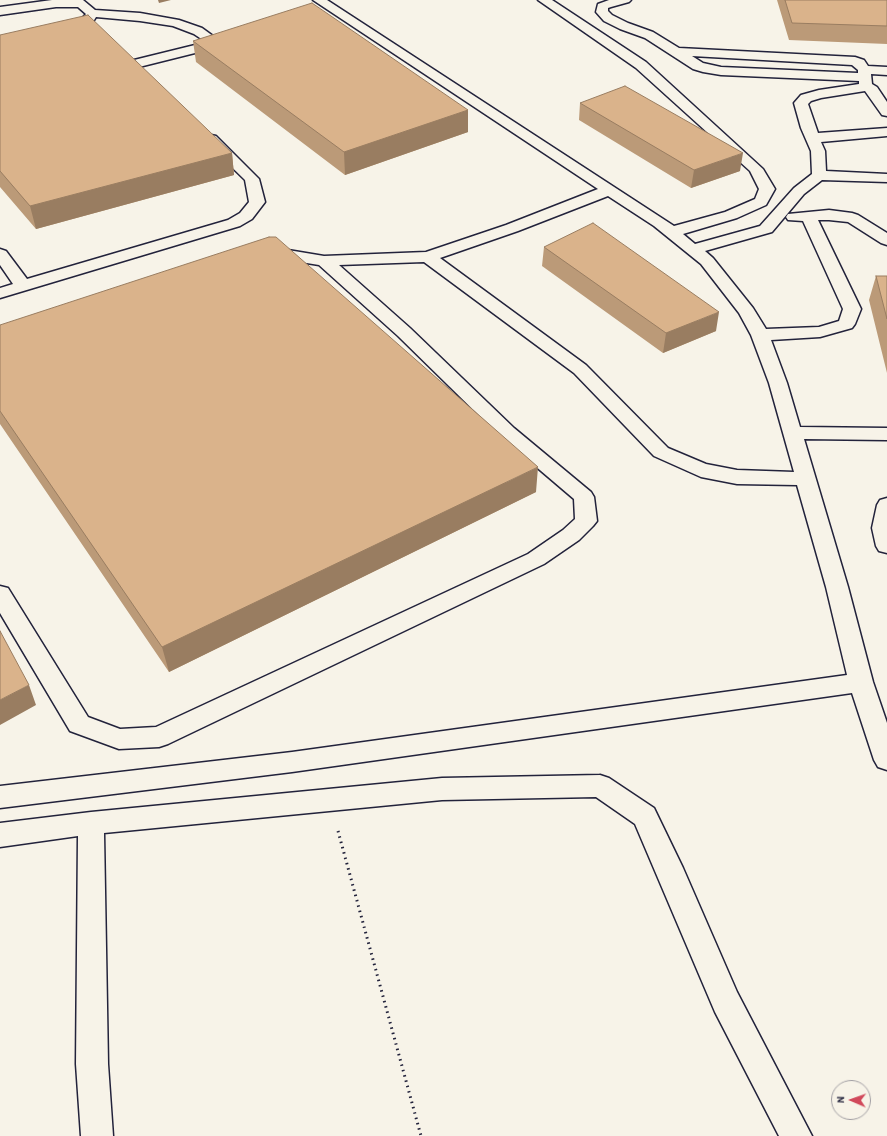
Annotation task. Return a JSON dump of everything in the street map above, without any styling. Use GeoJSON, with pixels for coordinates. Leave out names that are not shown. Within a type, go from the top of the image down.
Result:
{"type":"FeatureCollection","features":[{"type":"Feature","properties":{"kind":"street"},"geometry":{"type":"LineString","coordinates":[[319,0],[671,232],[707,260],[747,312],[760,335],[778,383],[837,587],[861,682],[887,760]]}},
{"type":"Feature","properties":{"kind":"street"},"geometry":{"type":"LineString","coordinates":[[544,0],[641,65],[660,81],[756,169],[767,189],[761,202],[755,205],[731,215],[671,232]]}},
{"type":"Feature","properties":{"kind":"street"},"geometry":{"type":"LineString","coordinates":[[625,0],[607,4],[602,7],[602,12],[608,18],[624,26],[649,35],[698,66],[721,72],[865,78]]}},
{"type":"Feature","properties":{"kind":"street"},"geometry":{"type":"LineString","coordinates":[[0,11],[69,2],[81,3],[87,6],[85,20]]}},
{"type":"Feature","properties":{"kind":"street"},"geometry":{"type":"LineString","coordinates":[[85,20],[140,17],[175,23],[198,31],[209,39],[208,44],[203,48],[135,64]]}},
{"type":"Feature","properties":{"kind":"street"},"geometry":{"type":"LineString","coordinates":[[85,20],[99,32]]}},
{"type":"Feature","properties":{"kind":"street"},"geometry":{"type":"LineString","coordinates":[[622,53],[722,53],[848,60],[860,63],[865,78],[887,112]]}},
{"type":"Feature","properties":{"kind":"street"},"geometry":{"type":"LineString","coordinates":[[123,54],[146,75]]}},
{"type":"Feature","properties":{"kind":"street"},"geometry":{"type":"LineString","coordinates":[[819,175],[818,151],[814,138],[808,128],[801,103],[806,98],[887,72]]}},
{"type":"Feature","properties":{"kind":"street"},"geometry":{"type":"LineString","coordinates":[[0,293],[234,223],[246,216],[257,202],[252,180],[200,128]]}},
{"type":"Feature","properties":{"kind":"street"},"geometry":{"type":"LineString","coordinates":[[814,138],[887,132]]}},
{"type":"Feature","properties":{"kind":"street"},"geometry":{"type":"LineString","coordinates":[[694,249],[766,229],[799,191],[819,175],[887,178]]}},
{"type":"Feature","properties":{"kind":"street"},"geometry":{"type":"LineString","coordinates":[[252,255],[282,254],[324,261],[428,257],[609,190]]}},
{"type":"Feature","properties":{"kind":"street"},"geometry":{"type":"LineString","coordinates":[[775,219],[829,215],[852,218],[887,240]]}},
{"type":"Feature","properties":{"kind":"street"},"geometry":{"type":"LineString","coordinates":[[760,335],[820,332],[846,324],[852,309],[808,216]]}},
{"type":"Feature","properties":{"kind":"street"},"geometry":{"type":"LineString","coordinates":[[0,254],[23,285]]}},
{"type":"Feature","properties":{"kind":"street"},"geometry":{"type":"LineString","coordinates":[[428,257],[580,369],[661,452],[701,470],[737,477],[806,479]]}},
{"type":"Feature","properties":{"kind":"street"},"geometry":{"type":"LineString","coordinates":[[0,594],[79,724],[119,739],[158,737],[536,559],[571,535],[586,521],[584,497],[507,432],[404,332],[324,261]]}},
{"type":"Feature","properties":{"kind":"street"},"geometry":{"type":"LineString","coordinates":[[792,434],[887,434]]}},
{"type":"Feature","properties":{"kind":"street"},"geometry":{"type":"LineString","coordinates":[[887,505],[883,528],[887,546]]}},
{"type":"Feature","properties":{"kind":"street"},"geometry":{"type":"LineString","coordinates":[[0,797],[292,762],[861,682]]}},
{"type":"Feature","properties":{"kind":"street"},"geometry":{"type":"LineString","coordinates":[[0,836],[91,823],[442,789],[600,786],[644,816],[670,868],[726,1002],[796,1136]]}},
{"type":"Feature","properties":{"kind":"street"},"geometry":{"type":"LineString","coordinates":[[91,823],[92,1064],[97,1136]]}},
{"type":"Feature","properties":{"kind":"path"},"geometry":{"type":"LineString","coordinates":[[329,799],[421,1136]]}},
{"type":"Feature","properties":{"kind":"building"},"geometry":{"type":"Polygon","coordinates":[[[785,0],[887,0],[887,26],[792,23],[785,0]]]}},
{"type":"Feature","properties":{"kind":"building"},"geometry":{"type":"Polygon","coordinates":[[[312,3],[468,110],[344,152],[193,41],[312,3]]]}},
{"type":"Feature","properties":{"kind":"building"},"geometry":{"type":"Polygon","coordinates":[[[88,15],[232,153],[30,206],[0,171],[0,35],[88,15]]]}},
{"type":"Feature","properties":{"kind":"building"},"geometry":{"type":"Polygon","coordinates":[[[625,86],[743,153],[694,170],[580,103],[625,86]]]}},
{"type":"Feature","properties":{"kind":"building"},"geometry":{"type":"Polygon","coordinates":[[[593,223],[719,312],[666,333],[544,247],[593,223]]]}},
{"type":"Feature","properties":{"kind":"building"},"geometry":{"type":"Polygon","coordinates":[[[269,237],[276,237],[538,467],[162,647],[0,411],[0,325],[269,237]]]}},
{"type":"Feature","properties":{"kind":"building"},"geometry":{"type":"Polygon","coordinates":[[[876,276],[887,276],[887,319],[876,276]]]}},
{"type":"Feature","properties":{"kind":"building"},"geometry":{"type":"Polygon","coordinates":[[[0,631],[29,685],[0,700],[0,631]]]}}]}
